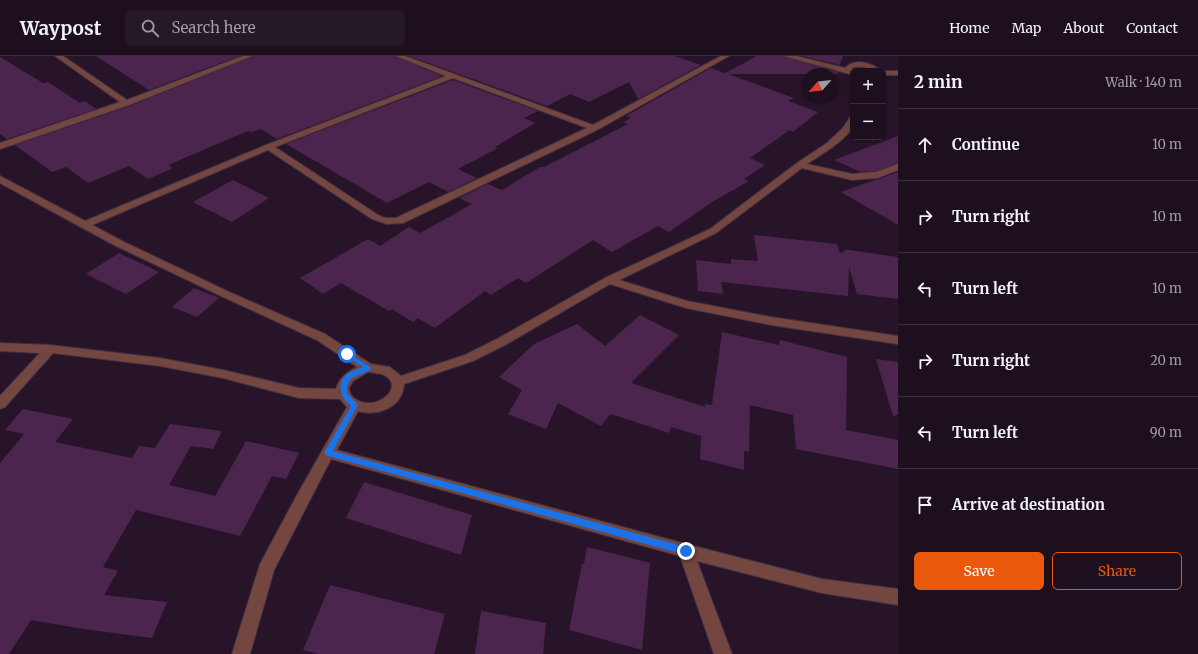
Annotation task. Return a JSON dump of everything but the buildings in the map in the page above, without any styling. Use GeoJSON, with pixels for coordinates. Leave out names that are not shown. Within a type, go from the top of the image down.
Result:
{"type":"FeatureCollection","features":[{"type":"Feature","properties":{"kind":"street"},"geometry":{"type":"LineString","coordinates":[[58,56],[126,103]]}},
{"type":"Feature","properties":{"kind":"street"},"geometry":{"type":"LineString","coordinates":[[0,146],[126,103],[238,58],[249,56]]}},
{"type":"Feature","properties":{"kind":"street"},"geometry":{"type":"LineString","coordinates":[[399,56],[594,128]]}},
{"type":"Feature","properties":{"kind":"street"},"geometry":{"type":"LineString","coordinates":[[269,148],[382,221],[388,222],[400,220],[594,128],[726,56]]}},
{"type":"Feature","properties":{"kind":"street"},"geometry":{"type":"LineString","coordinates":[[787,56],[854,68],[862,56]]}},
{"type":"Feature","properties":{"kind":"street"},"geometry":{"type":"LineString","coordinates":[[868,56],[874,68]]}},
{"type":"Feature","properties":{"kind":"street"},"geometry":{"type":"LineString","coordinates":[[886,73],[898,73]]}},
{"type":"Feature","properties":{"kind":"street"},"geometry":{"type":"LineString","coordinates":[[84,225],[269,148],[453,76]]}},
{"type":"Feature","properties":{"kind":"street"},"geometry":{"type":"LineString","coordinates":[[398,381],[469,358],[501,342],[609,280],[713,231],[800,165],[830,145],[846,130],[850,124]]}},
{"type":"Feature","properties":{"kind":"street"},"geometry":{"type":"LineString","coordinates":[[800,165],[852,177],[877,174],[894,169],[898,175]]}},
{"type":"Feature","properties":{"kind":"street"},"geometry":{"type":"LineString","coordinates":[[0,180],[118,243],[225,294],[321,337],[368,368]]}},
{"type":"Feature","properties":{"kind":"street"},"geometry":{"type":"LineString","coordinates":[[609,280],[686,304],[771,321],[898,340]]}},
{"type":"Feature","properties":{"kind":"street"},"geometry":{"type":"LineString","coordinates":[[0,347],[50,349],[160,362],[222,374],[299,394],[344,394]]}},
{"type":"Feature","properties":{"kind":"street"},"geometry":{"type":"LineString","coordinates":[[0,404],[50,349]]}},
{"type":"Feature","properties":{"kind":"street"},"geometry":{"type":"LineString","coordinates":[[368,368],[386,370],[398,381],[399,388],[397,394],[391,401],[383,406],[369,408],[355,405],[348,400],[344,394],[343,387],[346,380],[352,374],[368,368]]}},
{"type":"Feature","properties":{"kind":"street"},"geometry":{"type":"LineString","coordinates":[[241,654],[266,568],[355,405]]}},
{"type":"Feature","properties":{"kind":"street"},"geometry":{"type":"LineString","coordinates":[[328,453],[686,551],[822,586],[898,597]]}},
{"type":"Feature","properties":{"kind":"street"},"geometry":{"type":"LineString","coordinates":[[686,551],[723,654]]}},
{"type":"Feature","properties":{"kind":"route"},"geometry":{"type":"LineString","coordinates":[[347,354],[368,368],[359,370],[346,380],[343,387],[344,394],[348,400],[355,405],[328,453],[686,551]]}}]}
